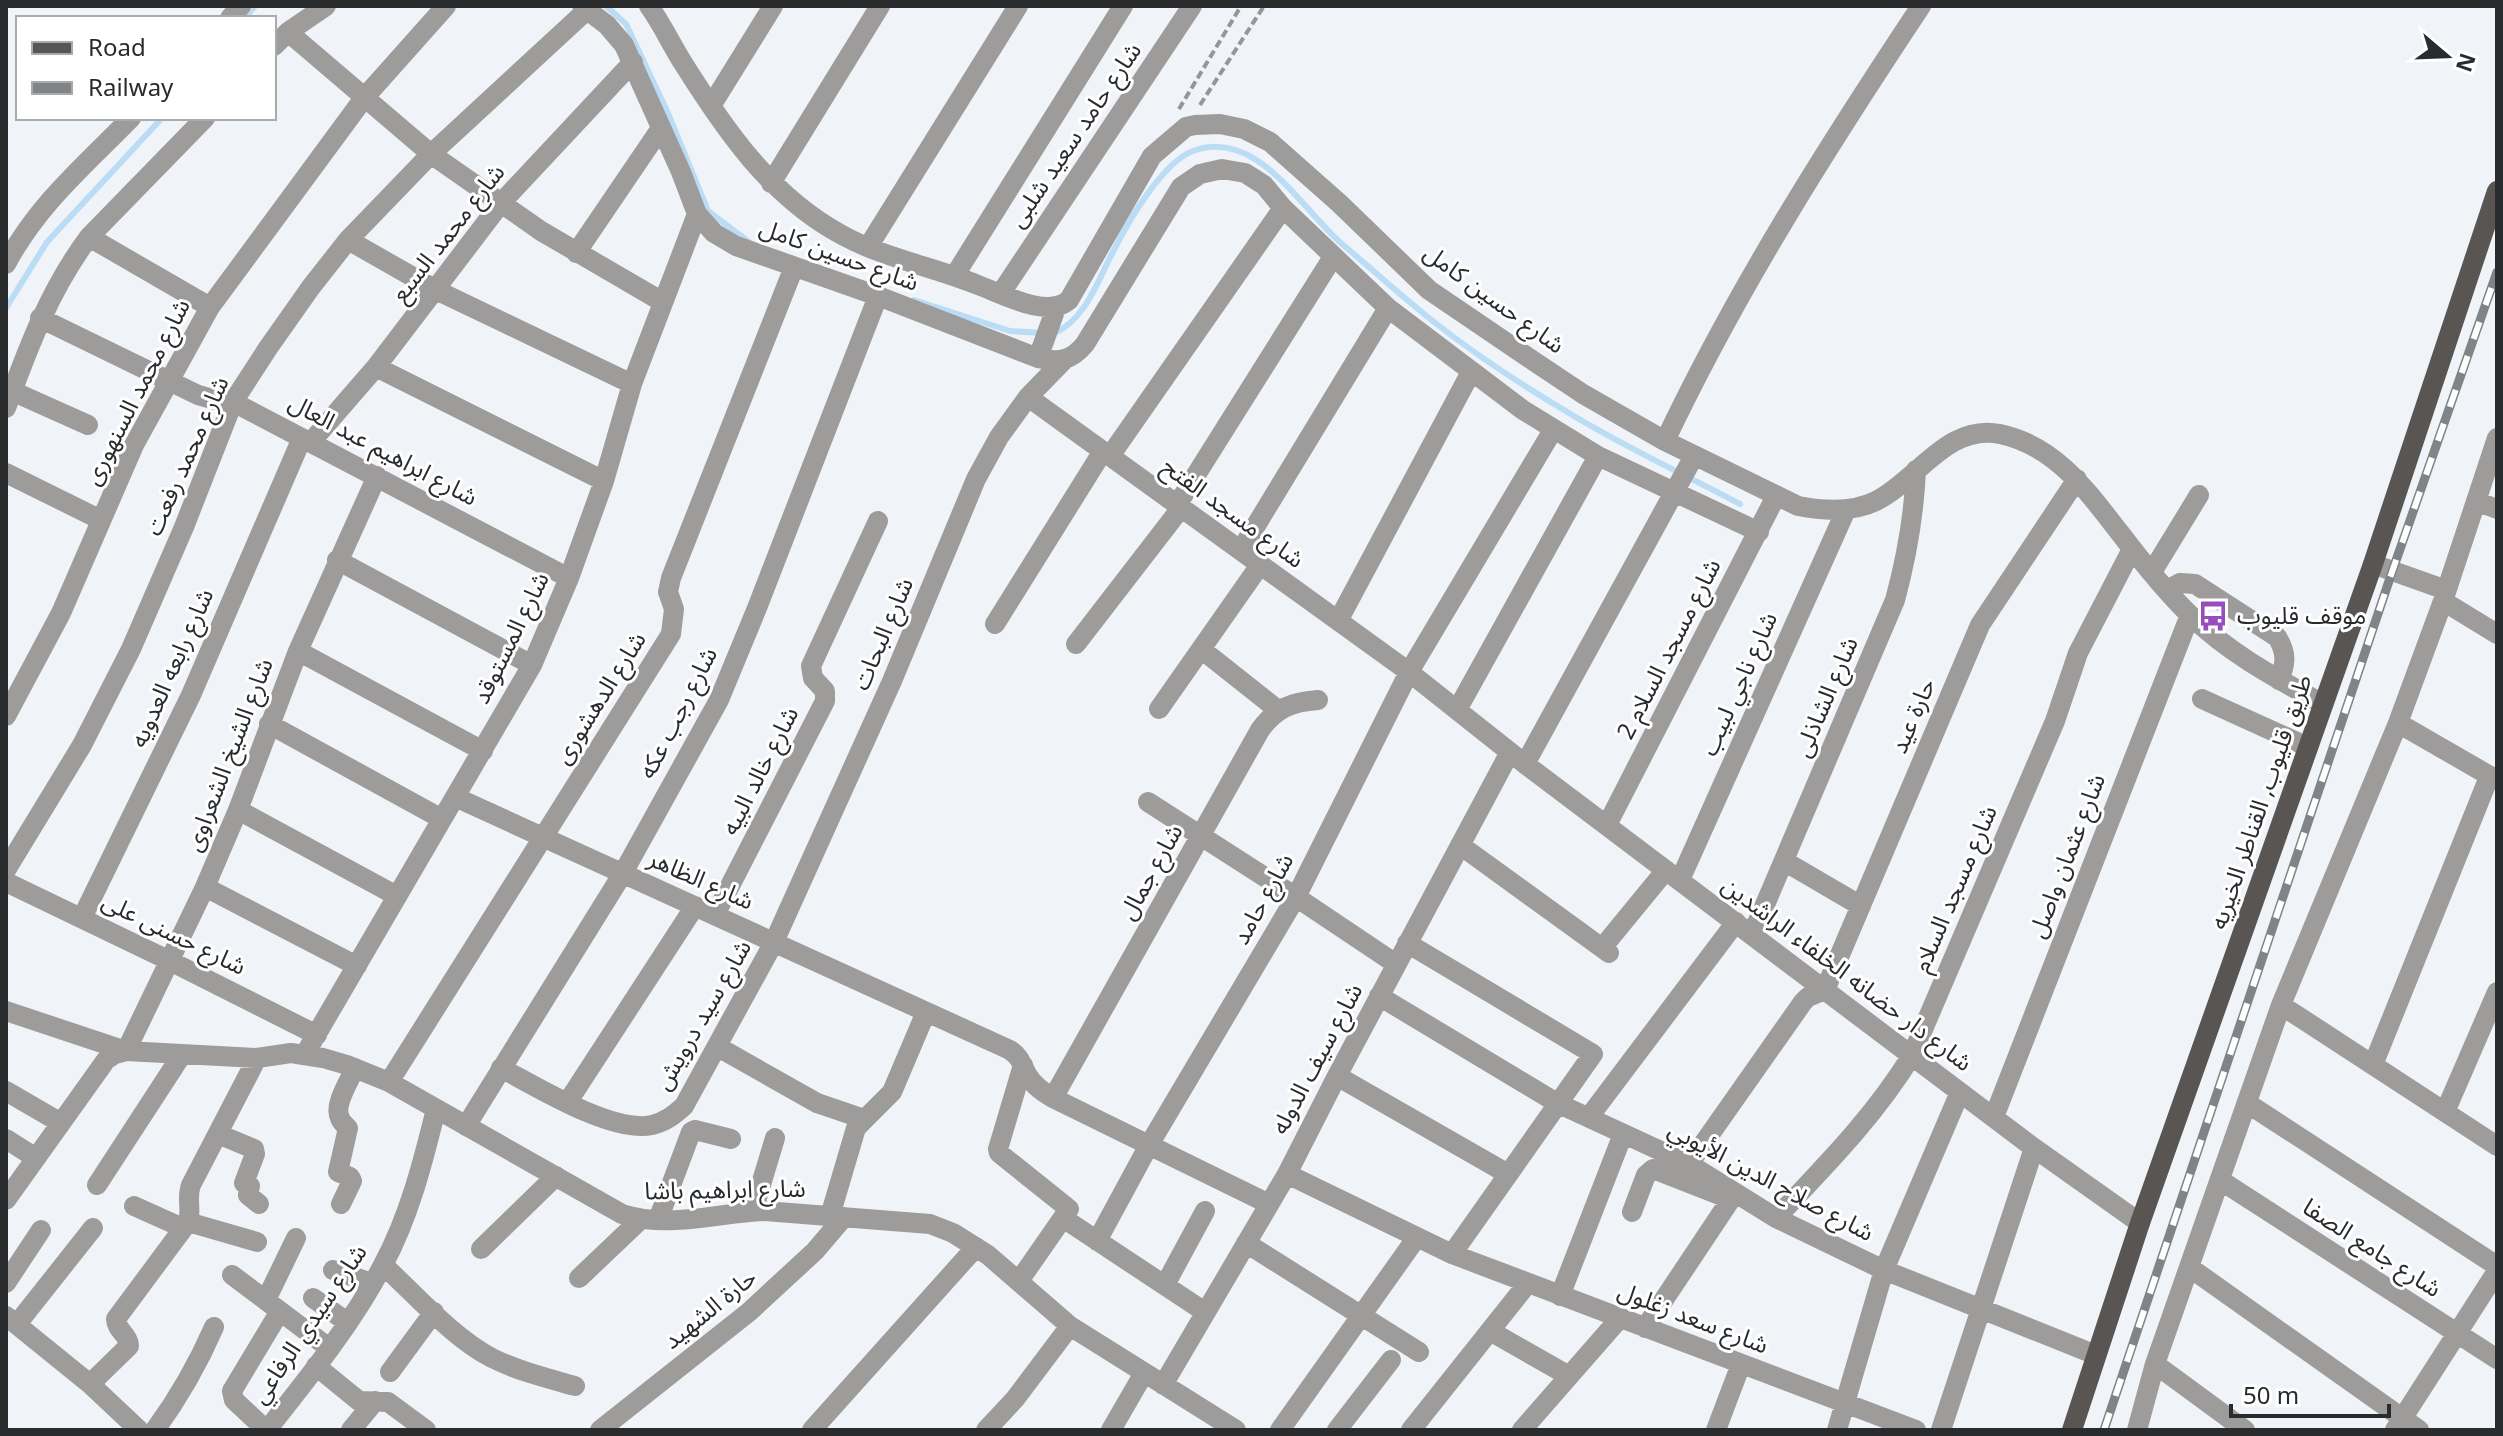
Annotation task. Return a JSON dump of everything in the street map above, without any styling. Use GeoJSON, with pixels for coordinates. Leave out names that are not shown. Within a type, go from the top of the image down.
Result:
{"type":"FeatureCollection","features":[{"type":"Feature","properties":{"kind":"main road","name":"طريق قليوب, القناطر الخيريه"},"geometry":{"type":"LineString","coordinates":[[2072,1430],[2140,1223],[2373,564],[2497,191]]}},
{"type":"Feature","properties":{"kind":"street"},"geometry":{"type":"LineString","coordinates":[[326,6],[281,39],[364,98],[431,154],[501,203],[576,253],[661,301]]}},
{"type":"Feature","properties":{"kind":"street","name":"شارع محمد السنهورى"},"geometry":{"type":"LineString","coordinates":[[6,716],[61,613],[134,445],[210,307],[364,98],[446,6]]}},
{"type":"Feature","properties":{"kind":"street","name":"شارع حسين كامل"},"geometry":{"type":"LineString","coordinates":[[649,6],[711,106],[748,157],[796,205],[841,235],[868,247],[1039,307],[1056,308]]}},
{"type":"Feature","properties":{"kind":"street"},"geometry":{"type":"LineString","coordinates":[[711,106],[773,6]]}},
{"type":"Feature","properties":{"kind":"street"},"geometry":{"type":"LineString","coordinates":[[771,183],[880,6]]}},
{"type":"Feature","properties":{"kind":"street"},"geometry":{"type":"LineString","coordinates":[[868,247],[1018,6]]}},
{"type":"Feature","properties":{"kind":"street"},"geometry":{"type":"LineString","coordinates":[[955,275],[1123,6]]}},
{"type":"Feature","properties":{"kind":"street","name":"شارع حامد سعيد شلبى"},"geometry":{"type":"LineString","coordinates":[[1001,293],[1192,6]]}},
{"type":"Feature","properties":{"kind":"street"},"geometry":{"type":"LineString","coordinates":[[1665,441],[1693,381],[1824,154],[1921,6]]}},
{"type":"Feature","properties":{"kind":"street","name":"شارع حسين كامل"},"geometry":{"type":"LineString","coordinates":[[584,8],[607,25],[624,45],[697,214],[714,233],[736,246],[878,296],[1038,358],[1063,361]]}},
{"type":"Feature","properties":{"kind":"street","name":"شارع محمد رفعت"},"geometry":{"type":"LineString","coordinates":[[6,870],[82,745],[131,649],[184,527],[233,402],[311,287],[348,240],[431,154],[584,8]]}},
{"type":"Feature","properties":{"kind":"street","name":"شارع محمد السبع"},"geometry":{"type":"LineString","coordinates":[[307,440],[376,367],[501,203],[633,62]]}},
{"type":"Feature","properties":{"kind":"street"},"geometry":{"type":"LineString","coordinates":[[6,264],[16,244],[48,200],[129,120]]}},
{"type":"Feature","properties":{"kind":"street"},"geometry":{"type":"LineString","coordinates":[[88,425],[9,399],[40,318],[72,259],[89,237],[203,120]]}},
{"type":"Feature","properties":{"kind":"street"},"geometry":{"type":"LineString","coordinates":[[1038,358],[1056,308],[1069,300],[1152,156],[1181,122]]}},
{"type":"Feature","properties":{"kind":"street","name":"شارع حسين كامل"},"geometry":{"type":"LineString","coordinates":[[1181,122],[1244,129],[1270,142],[1429,290],[1583,394],[1665,441],[1776,496],[1810,508],[1846,510],[1873,503],[1896,490],[1943,448],[1979,433],[2000,434],[2040,450],[2077,479],[2167,590],[2217,640],[2247,661],[2323,704]]}},
{"type":"Feature","properties":{"kind":"street"},"geometry":{"type":"LineString","coordinates":[[576,253],[661,128]]}},
{"type":"Feature","properties":{"kind":"street"},"geometry":{"type":"LineString","coordinates":[[1063,361],[1071,358],[1085,344],[1181,187],[1200,174],[1222,169],[1245,173],[1264,185],[1283,208],[1388,308],[1553,430],[1598,456],[1759,532]]}},
{"type":"Feature","properties":{"kind":"street"},"geometry":{"type":"LineString","coordinates":[[995,624],[1106,454],[1283,208]]}},
{"type":"Feature","properties":{"kind":"street","name":"شارع المستوقد"},"geometry":{"type":"LineString","coordinates":[[305,1054],[532,665],[569,578],[604,481],[632,384],[661,301],[697,214]]}},
{"type":"Feature","properties":{"kind":"street"},"geometry":{"type":"LineString","coordinates":[[89,237],[210,307]]}},
{"type":"Feature","properties":{"kind":"street"},"geometry":{"type":"LineString","coordinates":[[348,240],[436,290],[632,384]]}},
{"type":"Feature","properties":{"kind":"street"},"geometry":{"type":"LineString","coordinates":[[1076,644],[1179,506],[1333,257]]}},
{"type":"Feature","properties":{"kind":"street","name":"شارع الدهشورى"},"geometry":{"type":"LineString","coordinates":[[389,1082],[671,634],[674,609],[668,592],[671,578],[794,267]]}},
{"type":"Feature","properties":{"kind":"street","name":"شارع رجب عكه"},"geometry":{"type":"LineString","coordinates":[[466,1126],[623,873],[719,700],[878,296]]}},
{"type":"Feature","properties":{"kind":"street"},"geometry":{"type":"LineString","coordinates":[[1241,550],[1388,308]]}},
{"type":"Feature","properties":{"kind":"street","name":"شارع ابراهيم عبد العال"},"geometry":{"type":"LineString","coordinates":[[40,318],[198,395],[233,402],[569,578]]}},
{"type":"Feature","properties":{"kind":"street","name":"شارع البحات"},"geometry":{"type":"LineString","coordinates":[[774,942],[892,681],[976,479],[999,437],[1028,397],[1063,361]]}},
{"type":"Feature","properties":{"kind":"street"},"geometry":{"type":"LineString","coordinates":[[376,367],[604,481]]}},
{"type":"Feature","properties":{"kind":"street"},"geometry":{"type":"LineString","coordinates":[[1338,621],[1471,372]]}},
{"type":"Feature","properties":{"kind":"street","name":"شارع مسجد الفتح"},"geometry":{"type":"LineString","coordinates":[[1028,397],[1409,672],[1457,710]]}},
{"type":"Feature","properties":{"kind":"street","name":"شارع حامد"},"geometry":{"type":"LineString","coordinates":[[1097,1241],[1149,1145],[1296,897],[1409,672],[1553,430]]}},
{"type":"Feature","properties":{"kind":"street"},"geometry":{"type":"LineString","coordinates":[[2137,1430],[2155,1364],[2281,1005],[2398,723],[2497,438]]}},
{"type":"Feature","properties":{"kind":"street","name":"شارع رابعه العدويه"},"geometry":{"type":"LineString","coordinates":[[82,918],[191,695],[307,440]]}},
{"type":"Feature","properties":{"kind":"street"},"geometry":{"type":"LineString","coordinates":[[1457,710],[1598,456]]}},
{"type":"Feature","properties":{"kind":"street","name":"شارع سيف الدوله"},"geometry":{"type":"LineString","coordinates":[[1163,1385],[1287,1174],[1460,845],[1518,758],[1675,494],[1694,456]]}},
{"type":"Feature","properties":{"kind":"street","name":"شارع الشاذلى"},"geometry":{"type":"LineString","coordinates":[[1589,1117],[1744,929],[1784,861],[1895,600],[1914,514],[1916,470]]}},
{"type":"Feature","properties":{"kind":"street"},"geometry":{"type":"LineString","coordinates":[[6,473],[101,520]]}},
{"type":"Feature","properties":{"kind":"street","name":"شارع الشيخ الشعراوى"},"geometry":{"type":"LineString","coordinates":[[126,1051],[205,887],[238,810],[298,651],[377,476]]}},
{"type":"Feature","properties":{"kind":"street","name":"حارة عيد"},"geometry":{"type":"LineString","coordinates":[[1825,990],[1980,625],[2077,479]]}},
{"type":"Feature","properties":{"kind":"street"},"geometry":{"type":"LineString","coordinates":[[2152,572],[2199,495]]}},
{"type":"Feature","properties":{"kind":"street","name":"شارع مسجد السلام 2"},"geometry":{"type":"LineString","coordinates":[[1607,825],[1776,496]]}},
{"type":"Feature","properties":{"kind":"street"},"geometry":{"type":"LineString","coordinates":[[2476,501],[2497,509]]}},
{"type":"Feature","properties":{"kind":"street","name":"شارع ناجي لبيب"},"geometry":{"type":"LineString","coordinates":[[1460,845],[1606,951],[1673,875],[1846,510]]}},
{"type":"Feature","properties":{"kind":"street","name":"شارع خالد البيه"},"geometry":{"type":"LineString","coordinates":[[715,915],[825,701],[825,691],[813,678],[811,666],[878,521]]}},
{"type":"Feature","properties":{"kind":"street","name":"شارع مسجد السلام"},"geometry":{"type":"LineString","coordinates":[[1776,1218],[1853,1137],[1912,1055],[2055,721],[2078,653],[2132,549]]}},
{"type":"Feature","properties":{"kind":"street"},"geometry":{"type":"LineString","coordinates":[[337,560],[532,665]]}},
{"type":"Feature","properties":{"kind":"street"},"geometry":{"type":"LineString","coordinates":[[2373,564],[2444,596],[2497,634]]}},
{"type":"Feature","properties":{"kind":"street"},"geometry":{"type":"LineString","coordinates":[[1159,709],[1260,565]]}},
{"type":"Feature","properties":{"kind":"street"},"geometry":{"type":"LineString","coordinates":[[2167,590],[2180,583],[2195,584],[2277,637],[2285,657],[2285,668],[2279,680]]}},
{"type":"Feature","properties":{"kind":"street","name":"شارع عثمان واصل"},"geometry":{"type":"LineString","coordinates":[[1994,1117],[2190,615]]}},
{"type":"Feature","properties":{"kind":"street"},"geometry":{"type":"LineString","coordinates":[[1201,649],[1278,710],[1297,702],[1318,700]]}},
{"type":"Feature","properties":{"kind":"street"},"geometry":{"type":"LineString","coordinates":[[298,651],[483,751]]}},
{"type":"Feature","properties":{"kind":"street"},"geometry":{"type":"LineString","coordinates":[[2202,699],[2308,747]]}},
{"type":"Feature","properties":{"kind":"street","name":"شارع جمال"},"geometry":{"type":"LineString","coordinates":[[1053,1098],[1260,730],[1278,710]]}},
{"type":"Feature","properties":{"kind":"street","name":"شارع دار حضانه الخلفاء الراشدين"},"geometry":{"type":"LineString","coordinates":[[1457,710],[2034,1148],[2140,1223]]}},
{"type":"Feature","properties":{"kind":"street"},"geometry":{"type":"LineString","coordinates":[[2373,1065],[2493,779],[2398,723]]}},
{"type":"Feature","properties":{"kind":"street"},"geometry":{"type":"LineString","coordinates":[[269,724],[442,819]]}},
{"type":"Feature","properties":{"kind":"street","name":"شارع الظاهر"},"geometry":{"type":"LineString","coordinates":[[455,797],[1010,1050],[1016,1053],[1029,1079],[1053,1098],[1269,1204]]}},
{"type":"Feature","properties":{"kind":"street"},"geometry":{"type":"LineString","coordinates":[[1148,802],[1396,964]]}},
{"type":"Feature","properties":{"kind":"street"},"geometry":{"type":"LineString","coordinates":[[238,810],[397,896]]}},
{"type":"Feature","properties":{"kind":"street"},"geometry":{"type":"LineString","coordinates":[[1784,861],[1861,906]]}},
{"type":"Feature","properties":{"kind":"street","name":"شارع حسنى على"},"geometry":{"type":"LineString","coordinates":[[6,882],[317,1035]]}},
{"type":"Feature","properties":{"kind":"street"},"geometry":{"type":"LineString","coordinates":[[205,887],[357,966]]}},
{"type":"Feature","properties":{"kind":"street"},"geometry":{"type":"LineString","coordinates":[[567,1103],[695,906]]}},
{"type":"Feature","properties":{"kind":"street","name":"شارع سيد درويش"},"geometry":{"type":"LineString","coordinates":[[501,1068],[567,1103],[617,1122],[635,1127],[653,1125],[670,1118],[684,1106],[774,942]]}},
{"type":"Feature","properties":{"kind":"street"},"geometry":{"type":"LineString","coordinates":[[1407,943],[1593,1054],[1452,1254]]}},
{"type":"Feature","properties":{"kind":"street"},"geometry":{"type":"LineString","coordinates":[[1689,1164],[1803,1002],[1825,990]]}},
{"type":"Feature","properties":{"kind":"street"},"geometry":{"type":"LineString","coordinates":[[2445,1112],[2497,992]]}},
{"type":"Feature","properties":{"kind":"street","name":"شارع صلاح الدين الأيوبي"},"geometry":{"type":"LineString","coordinates":[[1379,996],[1557,1103],[1689,1164],[1733,1196],[1776,1218],[1884,1270],[2096,1355]]}},
{"type":"Feature","properties":{"kind":"street"},"geometry":{"type":"LineString","coordinates":[[2281,1005],[2497,1146]]}},
{"type":"Feature","properties":{"kind":"street","name":"شارع ابراهيم باشا"},"geometry":{"type":"LineString","coordinates":[[6,1011],[126,1051],[257,1058],[305,1054],[355,1068],[389,1082],[622,1214],[649,1220],[694,1220],[753,1211],[942,1227],[976,1247],[1070,1326],[1236,1430]]}},
{"type":"Feature","properties":{"kind":"street"},"geometry":{"type":"LineString","coordinates":[[837,1217],[854,1131],[892,1092],[926,1012]]}},
{"type":"Feature","properties":{"kind":"street"},"geometry":{"type":"LineString","coordinates":[[718,1047],[817,1103],[864,1119]]}},
{"type":"Feature","properties":{"kind":"street"},"geometry":{"type":"LineString","coordinates":[[6,1200],[106,1060],[126,1051]]}},
{"type":"Feature","properties":{"kind":"street"},"geometry":{"type":"LineString","coordinates":[[97,1185],[181,1056]]}},
{"type":"Feature","properties":{"kind":"street"},"geometry":{"type":"LineString","coordinates":[[90,1384],[129,1346],[116,1325],[117,1317],[185,1225],[191,1210],[189,1192],[257,1058]]}},
{"type":"Feature","properties":{"kind":"street"},"geometry":{"type":"LineString","coordinates":[[1019,1281],[1068,1212],[1067,1207],[998,1151],[1023,1065]]}},
{"type":"Feature","properties":{"kind":"street"},"geometry":{"type":"LineString","coordinates":[[341,1204],[352,1181],[338,1172],[348,1128],[339,1118],[339,1112],[355,1068]]}},
{"type":"Feature","properties":{"kind":"street"},"geometry":{"type":"LineString","coordinates":[[1337,1076],[1508,1174]]}},
{"type":"Feature","properties":{"kind":"street"},"geometry":{"type":"LineString","coordinates":[[6,1091],[61,1123]]}},
{"type":"Feature","properties":{"kind":"street"},"geometry":{"type":"LineString","coordinates":[[1837,1430],[1884,1270],[1960,1092]]}},
{"type":"Feature","properties":{"kind":"street"},"geometry":{"type":"LineString","coordinates":[[2189,1267],[2406,1426],[2497,1269],[2247,1103]]}},
{"type":"Feature","properties":{"kind":"street","name":"شارع سيدي الرفاعي"},"geometry":{"type":"LineString","coordinates":[[267,1430],[329,1348],[383,1265],[423,1159],[436,1109]]}},
{"type":"Feature","properties":{"kind":"street"},"geometry":{"type":"LineString","coordinates":[[579,1278],[649,1220],[691,1132],[695,1130],[731,1139]]}},
{"type":"Feature","properties":{"kind":"street"},"geometry":{"type":"LineString","coordinates":[[218,1134],[255,1151],[244,1183],[250,1186],[248,1195],[259,1204]]}},
{"type":"Feature","properties":{"kind":"street"},"geometry":{"type":"LineString","coordinates":[[1560,1296],[1623,1134]]}},
{"type":"Feature","properties":{"kind":"street"},"geometry":{"type":"LineString","coordinates":[[753,1211],[775,1138]]}},
{"type":"Feature","properties":{"kind":"street"},"geometry":{"type":"LineString","coordinates":[[6,1139],[36,1158]]}},
{"type":"Feature","properties":{"kind":"street"},"geometry":{"type":"LineString","coordinates":[[1941,1430],[2034,1148]]}},
{"type":"Feature","properties":{"kind":"street"},"geometry":{"type":"LineString","coordinates":[[1632,1212],[1646,1175],[1653,1169],[1733,1196],[1645,1328]]}},
{"type":"Feature","properties":{"kind":"street","name":"شارع سعد زغلول"},"geometry":{"type":"LineString","coordinates":[[1287,1174],[1452,1254],[1916,1430]]}},
{"type":"Feature","properties":{"kind":"street"},"geometry":{"type":"LineString","coordinates":[[481,1249],[556,1176]]}},
{"type":"Feature","properties":{"kind":"street","name":"شارع جامع الصفا"},"geometry":{"type":"LineString","coordinates":[[2220,1180],[2497,1359]]}},
{"type":"Feature","properties":{"kind":"street"},"geometry":{"type":"LineString","coordinates":[[134,1206],[185,1225],[257,1242]]}},
{"type":"Feature","properties":{"kind":"street"},"geometry":{"type":"LineString","coordinates":[[1165,1285],[1205,1211]]}},
{"type":"Feature","properties":{"kind":"street","name":"حارة الشهيد"},"geometry":{"type":"LineString","coordinates":[[600,1430],[749,1312],[815,1251],[837,1217]]}},
{"type":"Feature","properties":{"kind":"street"},"geometry":{"type":"LineString","coordinates":[[1063,1218],[1205,1312]]}},
{"type":"Feature","properties":{"kind":"street"},"geometry":{"type":"LineString","coordinates":[[93,1228],[11,1320],[90,1384],[139,1430]]}},
{"type":"Feature","properties":{"kind":"street"},"geometry":{"type":"LineString","coordinates":[[6,1283],[41,1230]]}},
{"type":"Feature","properties":{"kind":"street"},"geometry":{"type":"LineString","coordinates":[[1280,1430],[1417,1237]]}},
{"type":"Feature","properties":{"kind":"street"},"geometry":{"type":"LineString","coordinates":[[267,1430],[234,1400],[232,1391],[273,1306],[296,1238]]}},
{"type":"Feature","properties":{"kind":"street"},"geometry":{"type":"LineString","coordinates":[[1246,1243],[1419,1352]]}},
{"type":"Feature","properties":{"kind":"street"},"geometry":{"type":"LineString","coordinates":[[812,1430],[976,1247]]}},
{"type":"Feature","properties":{"kind":"street"},"geometry":{"type":"LineString","coordinates":[[383,1265],[468,1343],[492,1358],[519,1369],[575,1386]]}},
{"type":"Feature","properties":{"kind":"street"},"geometry":{"type":"LineString","coordinates":[[333,1270],[372,1283]]}},
{"type":"Feature","properties":{"kind":"street"},"geometry":{"type":"LineString","coordinates":[[232,1275],[329,1348]]}},
{"type":"Feature","properties":{"kind":"street"},"geometry":{"type":"LineString","coordinates":[[1411,1430],[1528,1283]]}},
{"type":"Feature","properties":{"kind":"street"},"geometry":{"type":"LineString","coordinates":[[313,1298],[347,1322]]}},
{"type":"Feature","properties":{"kind":"street"},"geometry":{"type":"LineString","coordinates":[[390,1372],[434,1312]]}},
{"type":"Feature","properties":{"kind":"street"},"geometry":{"type":"LineString","coordinates":[[1522,1430],[1620,1318]]}},
{"type":"Feature","properties":{"kind":"street"},"geometry":{"type":"LineString","coordinates":[[986,1430],[1015,1399],[1070,1326]]}},
{"type":"Feature","properties":{"kind":"street"},"geometry":{"type":"LineString","coordinates":[[155,1430],[197,1366],[214,1327]]}},
{"type":"Feature","properties":{"kind":"street"},"geometry":{"type":"LineString","coordinates":[[1490,1331],[1569,1376]]}},
{"type":"Feature","properties":{"kind":"street"},"geometry":{"type":"LineString","coordinates":[[1337,1430],[1391,1360]]}},
{"type":"Feature","properties":{"kind":"street"},"geometry":{"type":"LineString","coordinates":[[1716,1430],[1741,1364]]}},
{"type":"Feature","properties":{"kind":"street"},"geometry":{"type":"LineString","coordinates":[[2155,1364],[2245,1430]]}},
{"type":"Feature","properties":{"kind":"street"},"geometry":{"type":"LineString","coordinates":[[316,1366],[358,1400],[392,1403],[426,1430]]}},
{"type":"Feature","properties":{"kind":"street"},"geometry":{"type":"LineString","coordinates":[[1111,1430],[1144,1373]]}},
{"type":"Feature","properties":{"kind":"street"},"geometry":{"type":"LineString","coordinates":[[351,1430],[375,1401]]}},
{"type":"Feature","properties":{"kind":"path"},"geometry":{"type":"LineString","coordinates":[[1181,122],[1241,6]]}},
{"type":"Feature","properties":{"kind":"path"},"geometry":{"type":"LineString","coordinates":[[1181,122],[1264,6]]}},
{"type":"Feature","properties":{"kind":"waterway"},"geometry":{"type":"LineString","coordinates":[[247,16],[255,6]]}},
{"type":"Feature","properties":{"kind":"waterway"},"geometry":{"type":"LineString","coordinates":[[606,6],[626,24],[667,111],[708,211],[749,242]]}},
{"type":"Feature","properties":{"kind":"waterway"},"geometry":{"type":"LineString","coordinates":[[6,308],[47,242],[160,120]]}},
{"type":"Feature","properties":{"kind":"waterway"},"geometry":{"type":"LineString","coordinates":[[1053,334],[1075,319],[1083,308],[1129,223],[1170,167],[1193,151],[1216,147],[1238,150],[1276,175],[1342,244],[1422,313],[1482,357],[1585,423],[1740,504]]}},
{"type":"Feature","properties":{"kind":"waterway"},"geometry":{"type":"LineString","coordinates":[[914,300],[1010,331],[1042,333]]}},
{"type":"Feature","properties":{"kind":"railway"},"geometry":{"type":"LineString","coordinates":[[2104,1430],[2392,572],[2497,272]]}},
{"type":"Feature","properties":{"kind":"place","name":"موقف قليوب"},"geometry":{"type":"Point","coordinates":[2213,616]}}]}
